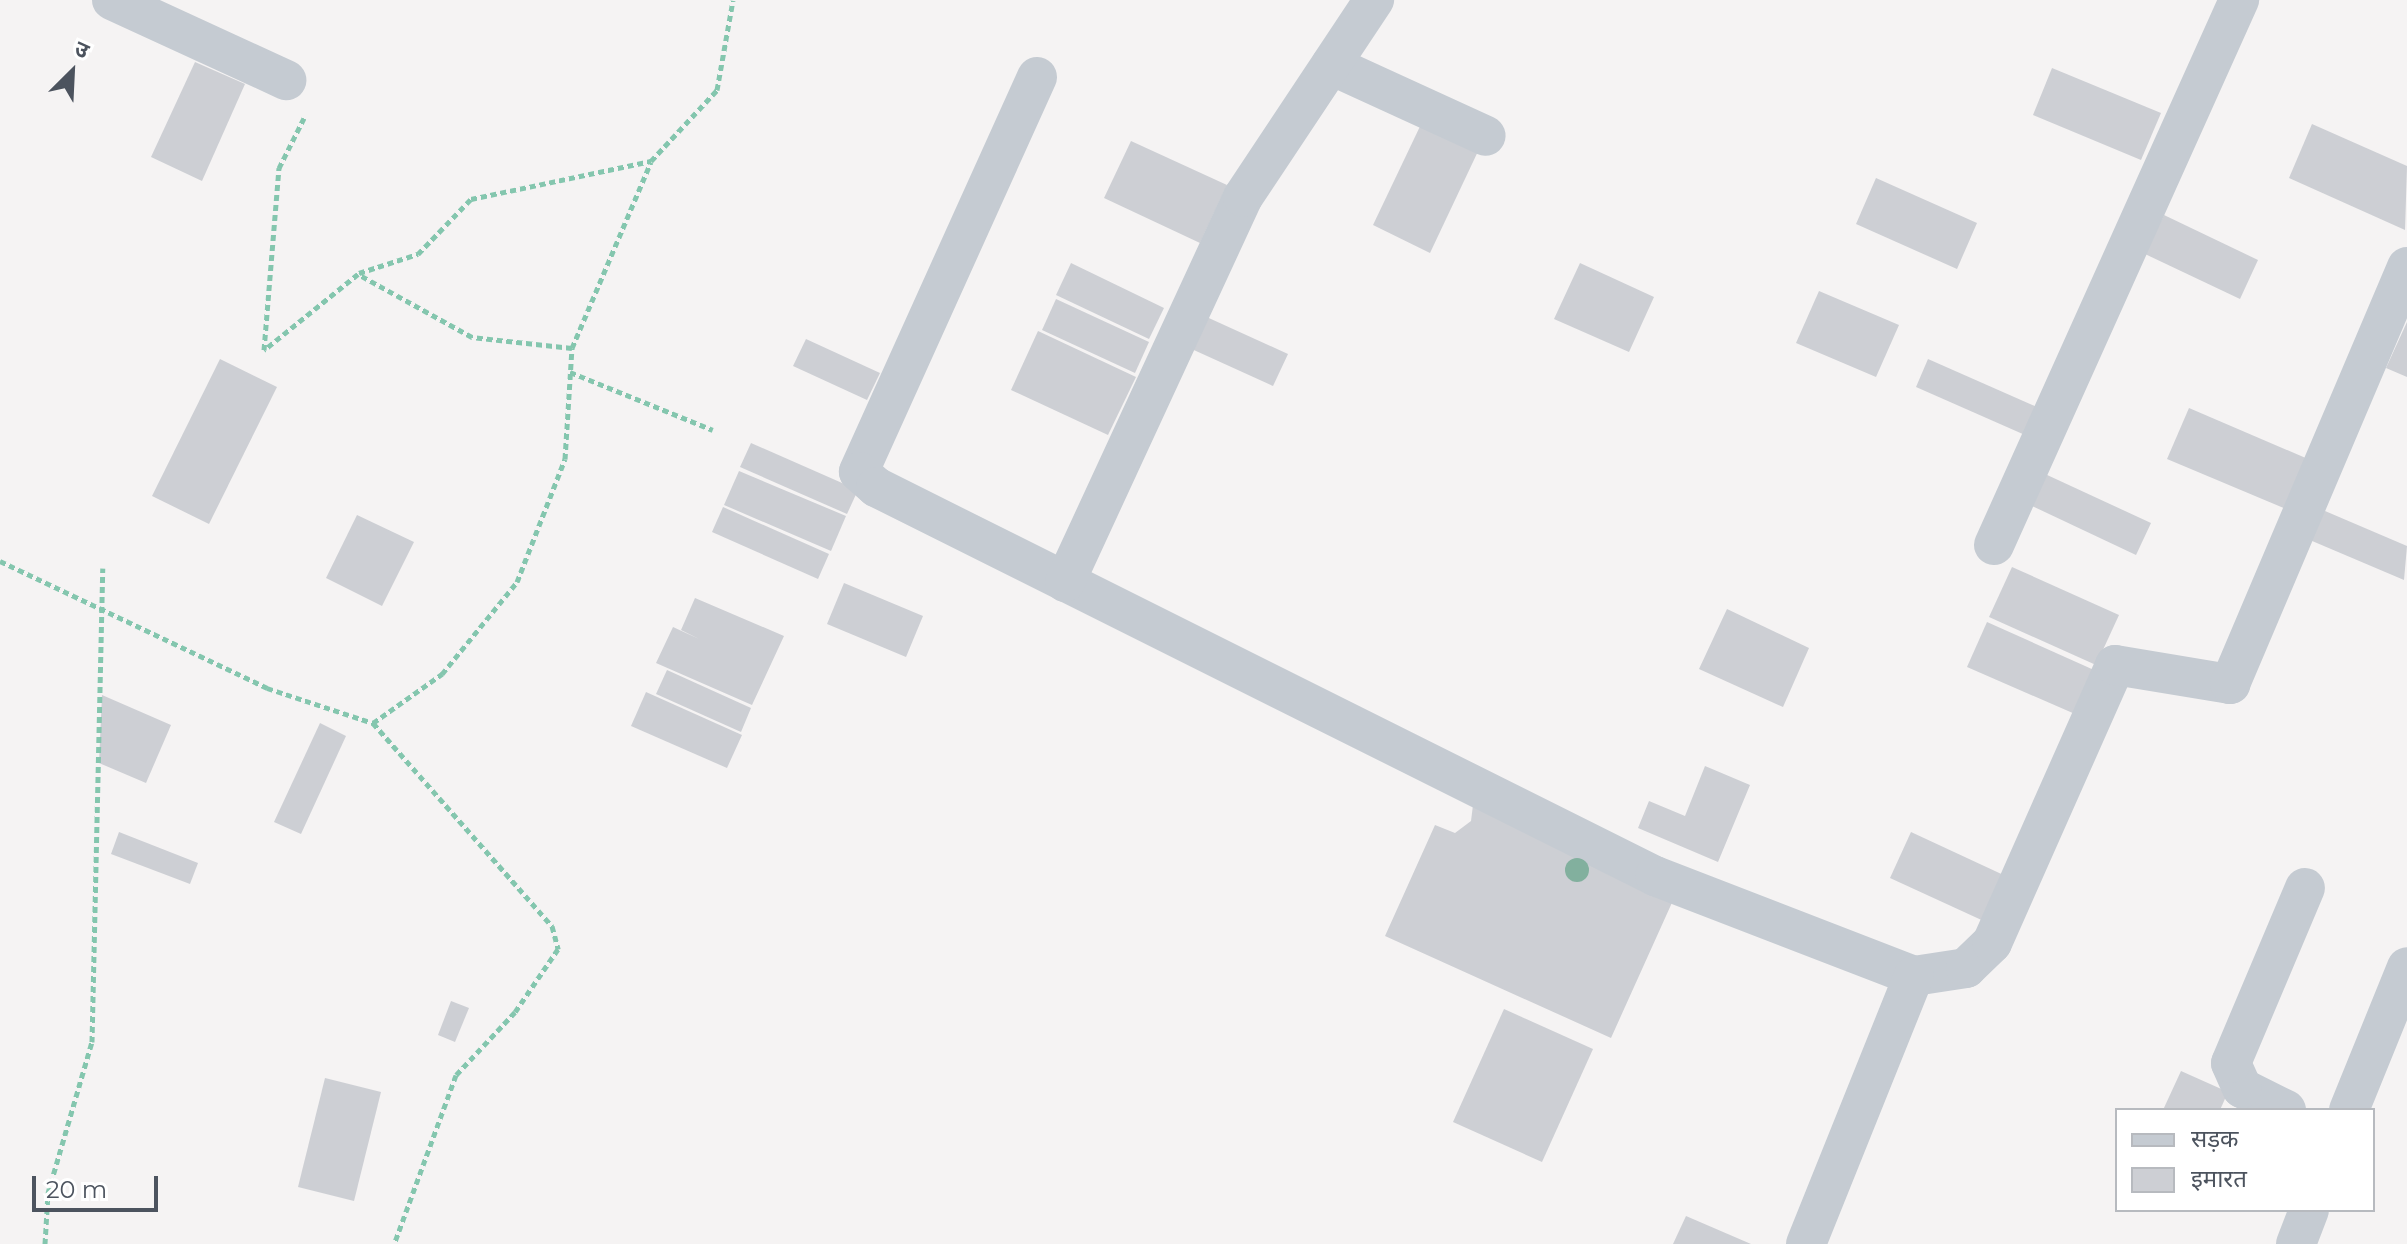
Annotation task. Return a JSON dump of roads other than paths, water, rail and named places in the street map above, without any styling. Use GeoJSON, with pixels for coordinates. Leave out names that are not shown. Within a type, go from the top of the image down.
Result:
{"type":"FeatureCollection","features":[{"type":"Feature","properties":{"kind":"street"},"geometry":{"type":"LineString","coordinates":[[112,0],[286,80]]}},
{"type":"Feature","properties":{"kind":"street"},"geometry":{"type":"LineString","coordinates":[[1065,582],[1243,197],[1374,0]]}},
{"type":"Feature","properties":{"kind":"street"},"geometry":{"type":"LineString","coordinates":[[1994,545],[2239,0]]}},
{"type":"Feature","properties":{"kind":"street"},"geometry":{"type":"LineString","coordinates":[[1331,65],[1486,136]]}},
{"type":"Feature","properties":{"kind":"street"},"geometry":{"type":"LineString","coordinates":[[1037,77],[859,472],[876,487],[1655,876],[1914,976],[1966,968],[1992,943],[2115,665],[2230,684],[2407,267]]}},
{"type":"Feature","properties":{"kind":"street"},"geometry":{"type":"LineString","coordinates":[[2282,1108],[2242,1088],[2231,1063],[2305,888]]}},
{"type":"Feature","properties":{"kind":"street"},"geometry":{"type":"LineString","coordinates":[[2350,1108],[2407,967]]}},
{"type":"Feature","properties":{"kind":"street"},"geometry":{"type":"LineString","coordinates":[[1806,1244],[1914,976]]}},
{"type":"Feature","properties":{"kind":"street"},"geometry":{"type":"LineString","coordinates":[[2296,1244],[2308,1212]]}}]}
